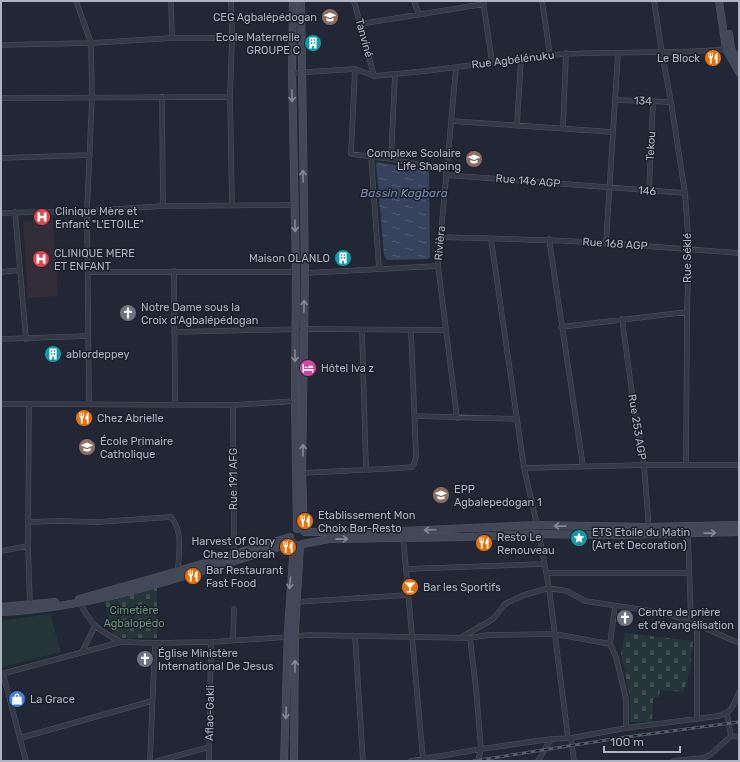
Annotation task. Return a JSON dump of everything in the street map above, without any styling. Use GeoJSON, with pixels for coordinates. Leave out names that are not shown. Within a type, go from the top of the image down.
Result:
{"type":"FeatureCollection","features":[{"type":"Feature","properties":{"kind":"street"},"geometry":{"type":"LineString","coordinates":[[76,1],[91,43],[92,97],[87,211],[89,404]]}},
{"type":"Feature","properties":{"kind":"street"},"geometry":{"type":"LineString","coordinates":[[171,1],[172,38]]}},
{"type":"Feature","properties":{"kind":"street"},"geometry":{"type":"LineString","coordinates":[[232,1],[230,97],[232,205]]}},
{"type":"Feature","properties":{"kind":"street"},"geometry":{"type":"LineString","coordinates":[[1,607],[31,608],[71,601],[296,543],[306,538],[302,531],[295,401],[296,272],[292,73],[293,1]]}},
{"type":"Feature","properties":{"kind":"street"},"geometry":{"type":"LineString","coordinates":[[301,1],[305,273],[302,531]]}},
{"type":"Feature","properties":{"kind":"street","name":"Tanviné"},"geometry":{"type":"LineString","coordinates":[[354,1],[374,76]]}},
{"type":"Feature","properties":{"kind":"street"},"geometry":{"type":"LineString","coordinates":[[414,1],[419,14]]}},
{"type":"Feature","properties":{"kind":"street"},"geometry":{"type":"LineString","coordinates":[[542,1],[550,55]]}},
{"type":"Feature","properties":{"kind":"street","name":"Rue Séklé"},"geometry":{"type":"LineString","coordinates":[[654,1],[685,193],[689,250],[686,464]]}},
{"type":"Feature","properties":{"kind":"street"},"geometry":{"type":"LineString","coordinates":[[719,1],[729,49],[739,72]]}},
{"type":"Feature","properties":{"kind":"street"},"geometry":{"type":"LineString","coordinates":[[724,1],[729,49],[739,62]]}},
{"type":"Feature","properties":{"kind":"street"},"geometry":{"type":"LineString","coordinates":[[360,24],[483,3],[492,62]]}},
{"type":"Feature","properties":{"kind":"street"},"geometry":{"type":"LineString","coordinates":[[1,45],[91,43],[172,38],[292,38]]}},
{"type":"Feature","properties":{"kind":"street","name":"Rue Agbélénuku"},"geometry":{"type":"LineString","coordinates":[[292,73],[355,69],[374,76],[456,68],[566,53],[662,53],[729,49]]}},
{"type":"Feature","properties":{"kind":"street"},"geometry":{"type":"LineString","coordinates":[[563,128],[566,53]]}},
{"type":"Feature","properties":{"kind":"street"},"geometry":{"type":"LineString","coordinates":[[606,243],[618,53]]}},
{"type":"Feature","properties":{"kind":"street"},"geometry":{"type":"LineString","coordinates":[[517,125],[521,59]]}},
{"type":"Feature","properties":{"kind":"street","name":"Rivièra"},"geometry":{"type":"LineString","coordinates":[[456,68],[438,266],[457,418]]}},
{"type":"Feature","properties":{"kind":"street","name":"Rue 146 AGP"},"geometry":{"type":"LineString","coordinates":[[355,69],[351,154],[391,159],[446,172],[610,188]]}},
{"type":"Feature","properties":{"kind":"street"},"geometry":{"type":"LineString","coordinates":[[391,159],[395,74]]}},
{"type":"Feature","properties":{"kind":"street"},"geometry":{"type":"LineString","coordinates":[[162,97],[163,206]]}},
{"type":"Feature","properties":{"kind":"street"},"geometry":{"type":"LineString","coordinates":[[1,98],[230,97]]}},
{"type":"Feature","properties":{"kind":"street","name":"134"},"geometry":{"type":"LineString","coordinates":[[615,100],[671,102]]}},
{"type":"Feature","properties":{"kind":"street","name":"Tekou"},"geometry":{"type":"LineString","coordinates":[[649,191],[653,102]]}},
{"type":"Feature","properties":{"kind":"street"},"geometry":{"type":"LineString","coordinates":[[450,121],[613,132]]}},
{"type":"Feature","properties":{"kind":"street"},"geometry":{"type":"LineString","coordinates":[[1,158],[90,154]]}},
{"type":"Feature","properties":{"kind":"street"},"geometry":{"type":"LineString","coordinates":[[371,156],[379,268]]}},
{"type":"Feature","properties":{"kind":"street","name":"146"},"geometry":{"type":"LineString","coordinates":[[610,188],[685,193]]}},
{"type":"Feature","properties":{"kind":"street"},"geometry":{"type":"LineString","coordinates":[[1,213],[87,211],[163,206],[295,205]]}},
{"type":"Feature","properties":{"kind":"street"},"geometry":{"type":"LineString","coordinates":[[15,212],[26,339]]}},
{"type":"Feature","properties":{"kind":"street","name":"Rue 168 AGP"},"geometry":{"type":"LineString","coordinates":[[440,237],[606,243],[739,253]]}},
{"type":"Feature","properties":{"kind":"street"},"geometry":{"type":"LineString","coordinates":[[491,239],[524,468],[539,534],[549,588],[569,738],[574,761]]}},
{"type":"Feature","properties":{"kind":"street"},"geometry":{"type":"LineString","coordinates":[[549,240],[583,466]]}},
{"type":"Feature","properties":{"kind":"street"},"geometry":{"type":"LineString","coordinates":[[305,273],[438,266]]}},
{"type":"Feature","properties":{"kind":"street"},"geometry":{"type":"LineString","coordinates":[[1,272],[20,270]]}},
{"type":"Feature","properties":{"kind":"street"},"geometry":{"type":"LineString","coordinates":[[174,271],[175,404]]}},
{"type":"Feature","properties":{"kind":"street"},"geometry":{"type":"LineString","coordinates":[[88,272],[296,272]]}},
{"type":"Feature","properties":{"kind":"street"},"geometry":{"type":"LineString","coordinates":[[561,327],[687,312]]}},
{"type":"Feature","properties":{"kind":"street","name":"Rue 253 AGP"},"geometry":{"type":"LineString","coordinates":[[622,319],[644,464],[649,531]]}},
{"type":"Feature","properties":{"kind":"street"},"geometry":{"type":"LineString","coordinates":[[174,332],[304,329],[445,330]]}},
{"type":"Feature","properties":{"kind":"street"},"geometry":{"type":"LineString","coordinates":[[362,330],[366,469]]}},
{"type":"Feature","properties":{"kind":"street"},"geometry":{"type":"LineString","coordinates":[[302,473],[412,467],[416,461],[411,330]]}},
{"type":"Feature","properties":{"kind":"street"},"geometry":{"type":"LineString","coordinates":[[1,339],[88,336]]}},
{"type":"Feature","properties":{"kind":"street"},"geometry":{"type":"LineString","coordinates":[[1,404],[233,404],[295,401]]}},
{"type":"Feature","properties":{"kind":"street"},"geometry":{"type":"LineString","coordinates":[[29,404],[28,546],[31,608]]}},
{"type":"Feature","properties":{"kind":"street","name":"Rue 191 AFG"},"geometry":{"type":"LineString","coordinates":[[233,404],[234,553]]}},
{"type":"Feature","properties":{"kind":"street"},"geometry":{"type":"LineString","coordinates":[[415,416],[517,419]]}},
{"type":"Feature","properties":{"kind":"street"},"geometry":{"type":"LineString","coordinates":[[524,468],[644,464],[739,465]]}},
{"type":"Feature","properties":{"kind":"street"},"geometry":{"type":"LineString","coordinates":[[28,522],[98,522],[171,517],[176,523],[178,530],[178,574]]}},
{"type":"Feature","properties":{"kind":"street"},"geometry":{"type":"LineString","coordinates":[[1,612],[80,603],[99,599],[178,574],[234,553],[296,543],[537,525],[688,534],[739,532]]}},
{"type":"Feature","properties":{"kind":"street"},"geometry":{"type":"LineString","coordinates":[[284,761],[291,636],[296,602],[296,543],[293,530],[403,534],[539,534],[649,531],[739,525]]}},
{"type":"Feature","properties":{"kind":"street"},"geometry":{"type":"LineString","coordinates":[[403,534],[424,759]]}},
{"type":"Feature","properties":{"kind":"street"},"geometry":{"type":"LineString","coordinates":[[688,534],[691,622]]}},
{"type":"Feature","properties":{"kind":"street"},"geometry":{"type":"LineString","coordinates":[[294,761],[289,600],[296,543]]}},
{"type":"Feature","properties":{"kind":"street"},"geometry":{"type":"LineString","coordinates":[[1,551],[28,546]]}},
{"type":"Feature","properties":{"kind":"street"},"geometry":{"type":"LineString","coordinates":[[406,569],[544,564]]}},
{"type":"Feature","properties":{"kind":"street"},"geometry":{"type":"LineString","coordinates":[[546,573],[689,572]]}},
{"type":"Feature","properties":{"kind":"street"},"geometry":{"type":"LineString","coordinates":[[460,638],[493,619],[505,604],[524,595],[549,588],[567,591],[585,601],[664,613],[691,622],[739,643]]}},
{"type":"Feature","properties":{"kind":"street"},"geometry":{"type":"LineString","coordinates":[[296,602],[408,595]]}},
{"type":"Feature","properties":{"kind":"street"},"geometry":{"type":"LineString","coordinates":[[80,603],[86,616],[95,626],[121,642]]}},
{"type":"Feature","properties":{"kind":"street"},"geometry":{"type":"LineString","coordinates":[[615,606],[610,644],[616,657],[626,699],[626,728]]}},
{"type":"Feature","properties":{"kind":"street"},"geometry":{"type":"LineString","coordinates":[[233,640],[234,609]]}},
{"type":"Feature","properties":{"kind":"street"},"geometry":{"type":"LineString","coordinates":[[697,719],[698,625]]}},
{"type":"Feature","properties":{"kind":"street"},"geometry":{"type":"LineString","coordinates":[[82,652],[95,626]]}},
{"type":"Feature","properties":{"kind":"street"},"geometry":{"type":"LineString","coordinates":[[26,761],[2,674],[121,642],[211,642],[310,635],[470,638],[555,634],[610,644]]}},
{"type":"Feature","properties":{"kind":"street"},"geometry":{"type":"LineString","coordinates":[[355,636],[363,761]]}},
{"type":"Feature","properties":{"kind":"street"},"geometry":{"type":"LineString","coordinates":[[470,638],[481,749],[478,761]]}},
{"type":"Feature","properties":{"kind":"street","name":"Aflao-Gakli"},"geometry":{"type":"LineString","coordinates":[[209,761],[211,642]]}},
{"type":"Feature","properties":{"kind":"street"},"geometry":{"type":"LineString","coordinates":[[150,761],[155,643]]}},
{"type":"Feature","properties":{"kind":"street"},"geometry":{"type":"LineString","coordinates":[[412,761],[481,749],[551,739],[569,738],[626,728],[718,716],[727,714],[733,706],[739,692]]}},
{"type":"Feature","properties":{"kind":"street"},"geometry":{"type":"LineString","coordinates":[[20,738],[152,701]]}},
{"type":"Feature","properties":{"kind":"street"},"geometry":{"type":"LineString","coordinates":[[727,714],[731,736]]}},
{"type":"Feature","properties":{"kind":"street"},"geometry":{"type":"LineString","coordinates":[[731,736],[739,737]]}},
{"type":"Feature","properties":{"kind":"street"},"geometry":{"type":"LineString","coordinates":[[673,761],[703,760],[715,752],[731,736]]}},
{"type":"Feature","properties":{"kind":"street"},"geometry":{"type":"LineString","coordinates":[[538,761],[551,739]]}},
{"type":"Feature","properties":{"kind":"street"},"geometry":{"type":"LineString","coordinates":[[158,761],[209,748]]}},
{"type":"Feature","properties":{"kind":"shaded area","name":"CLINIQUE MERE ET ENFANT"},"geometry":{"type":"Polygon","coordinates":[[[53,219],[58,296],[28,298],[23,221],[53,219]]]}},
{"type":"Feature","properties":{"kind":"green space","name":"Cimetière Agbalopédo"},"geometry":{"type":"Polygon","coordinates":[[[157,587],[157,638],[114,638],[104,599],[157,587]]]}},
{"type":"Feature","properties":{"kind":"green space"},"geometry":{"type":"Polygon","coordinates":[[[50,614],[61,652],[2,667],[1,621],[50,614]]]}},
{"type":"Feature","properties":{"kind":"green space"},"geometry":{"type":"Polygon","coordinates":[[[625,633],[693,641],[689,675],[683,692],[660,690],[659,697],[653,699],[652,722],[630,722],[630,696],[621,654],[625,633]]]}},
{"type":"Feature","properties":{"kind":"water","name":"Bassin Kagbara"},"geometry":{"type":"Polygon","coordinates":[[[377,162],[427,170],[429,172],[430,257],[428,259],[387,260],[384,255],[377,162]]]}},
{"type":"Feature","properties":{"kind":"railway"},"geometry":{"type":"LineString","coordinates":[[473,761],[626,737],[739,722]]}},
{"type":"Feature","properties":{"kind":"place","name":"CEG Agbalépédogan"},"geometry":{"type":"Point","coordinates":[330,17]}},
{"type":"Feature","properties":{"kind":"place","name":"Ecole Maternelle GROUPE C"},"geometry":{"type":"Point","coordinates":[313,43]}},
{"type":"Feature","properties":{"kind":"place","name":"Le Block"},"geometry":{"type":"Point","coordinates":[713,58]}},
{"type":"Feature","properties":{"kind":"place","name":"Complexe Scolaire Life Shaping"},"geometry":{"type":"Point","coordinates":[474,159]}},
{"type":"Feature","properties":{"kind":"place","name":"Clinique Mère et Enfant \"L'ETOILE\""},"geometry":{"type":"Point","coordinates":[42,217]}},
{"type":"Feature","properties":{"kind":"place","name":"Maison OLANLO"},"geometry":{"type":"Point","coordinates":[343,258]}},
{"type":"Feature","properties":{"kind":"place","name":"CLINIQUE MERE ET ENFANT"},"geometry":{"type":"Point","coordinates":[41,259]}},
{"type":"Feature","properties":{"kind":"place","name":"Notre Dame sous la Croix d'Agbalépédogan"},"geometry":{"type":"Point","coordinates":[128,313]}},
{"type":"Feature","properties":{"kind":"place","name":"ablordeppey"},"geometry":{"type":"Point","coordinates":[53,354]}},
{"type":"Feature","properties":{"kind":"place","name":"Hôtel Iva z"},"geometry":{"type":"Point","coordinates":[308,368]}},
{"type":"Feature","properties":{"kind":"place","name":"Chez Abrielle"},"geometry":{"type":"Point","coordinates":[84,418]}},
{"type":"Feature","properties":{"kind":"place","name":"École Primaire Catholique"},"geometry":{"type":"Point","coordinates":[87,447]}},
{"type":"Feature","properties":{"kind":"place","name":"EPP Agbalepedogan 1"},"geometry":{"type":"Point","coordinates":[441,495]}},
{"type":"Feature","properties":{"kind":"place","name":"Etablissement Mon Choix Bar-Resto"},"geometry":{"type":"Point","coordinates":[305,521]}},
{"type":"Feature","properties":{"kind":"place","name":"ETS Etoile du Matin (Art et Decoration)"},"geometry":{"type":"Point","coordinates":[579,538]}},
{"type":"Feature","properties":{"kind":"place","name":"Resto Le Renouveau"},"geometry":{"type":"Point","coordinates":[484,543]}},
{"type":"Feature","properties":{"kind":"place","name":"Harvest Of Glory Chez Deborah"},"geometry":{"type":"Point","coordinates":[288,547]}},
{"type":"Feature","properties":{"kind":"place","name":"Bar Restaurant Fast Food"},"geometry":{"type":"Point","coordinates":[193,576]}},
{"type":"Feature","properties":{"kind":"place","name":"Bar les Sportifs"},"geometry":{"type":"Point","coordinates":[410,587]}},
{"type":"Feature","properties":{"kind":"place","name":"Centre de prière et d'évangélisation"},"geometry":{"type":"Point","coordinates":[625,618]}},
{"type":"Feature","properties":{"kind":"place","name":"Église Ministère International De Jesus"},"geometry":{"type":"Point","coordinates":[145,659]}},
{"type":"Feature","properties":{"kind":"place","name":"La Grace"},"geometry":{"type":"Point","coordinates":[17,699]}}]}
